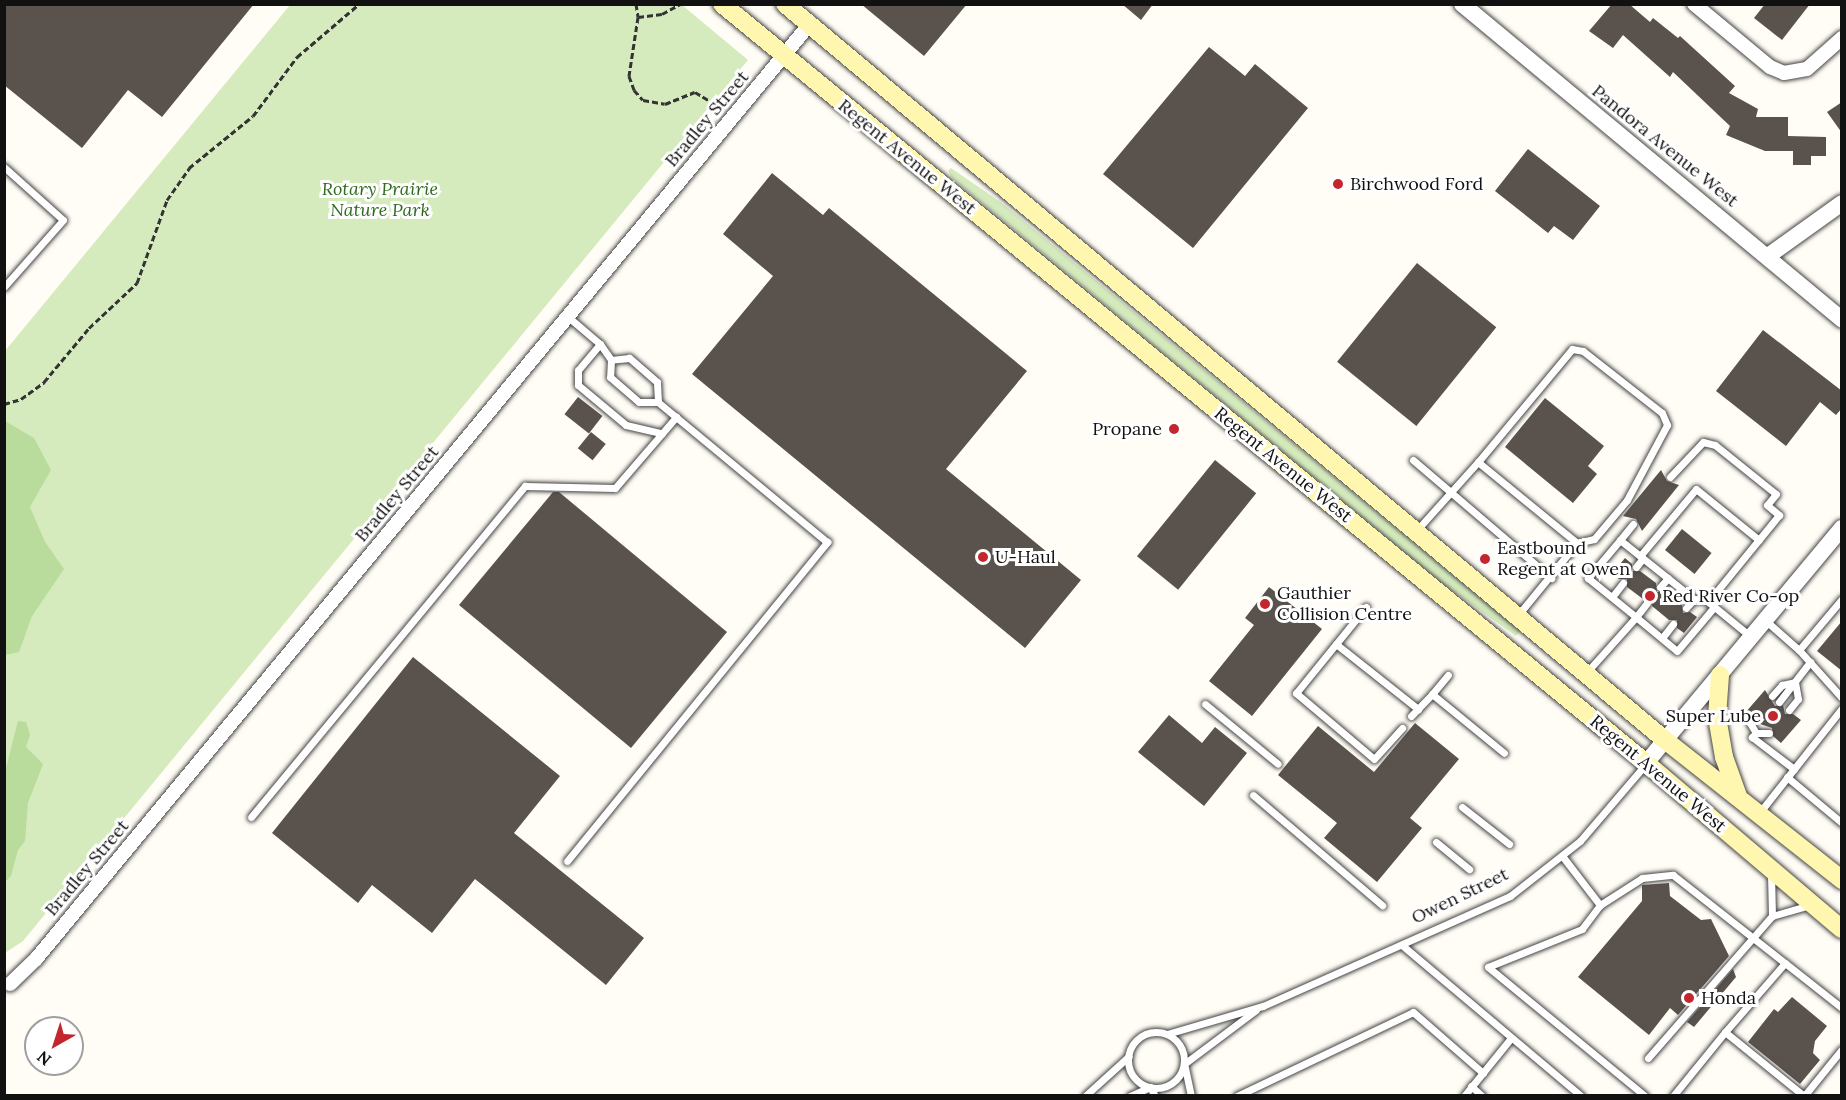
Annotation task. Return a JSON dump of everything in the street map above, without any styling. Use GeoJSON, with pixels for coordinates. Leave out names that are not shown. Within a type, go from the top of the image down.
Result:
{"type":"FeatureCollection","features":[{"type":"Feature","properties":{"kind":"main road","name":"Regent Avenue West"},"geometry":{"type":"LineString","coordinates":[[722,4],[1646,763],[1842,928]]}},
{"type":"Feature","properties":{"kind":"main road","name":"Regent Avenue West"},"geometry":{"type":"LineString","coordinates":[[785,4],[1665,740],[1842,880]]}},
{"type":"Feature","properties":{"kind":"main road"},"geometry":{"type":"LineString","coordinates":[[1720,675],[1717,717],[1724,758],[1738,798]]}},
{"type":"Feature","properties":{"kind":"street","name":"Pandora Avenue West"},"geometry":{"type":"LineString","coordinates":[[1462,4],[1842,319]]}},
{"type":"Feature","properties":{"kind":"street"},"geometry":{"type":"LineString","coordinates":[[1694,4],[1770,67],[1784,73],[1798,73],[1807,69],[1842,38]]}},
{"type":"Feature","properties":{"kind":"street","name":"Bradley Street"},"geometry":{"type":"LineString","coordinates":[[10,984],[36,958],[809,25]]}},
{"type":"Feature","properties":{"kind":"street"},"geometry":{"type":"LineString","coordinates":[[1768,256],[1842,203]]}},
{"type":"Feature","properties":{"kind":"street","name":"Owen Street"},"geometry":{"type":"LineString","coordinates":[[1646,763],[1840,531]]}},
{"type":"Feature","properties":{"kind":"lane"},"geometry":{"type":"LineString","coordinates":[[4,167],[63,220],[4,287]]}},
{"type":"Feature","properties":{"kind":"lane"},"geometry":{"type":"LineString","coordinates":[[567,316],[600,344],[611,360],[610,377],[639,402],[658,402],[827,542],[567,861]]}},
{"type":"Feature","properties":{"kind":"lane"},"geometry":{"type":"LineString","coordinates":[[600,344],[578,370],[578,385],[626,425],[662,433]]}},
{"type":"Feature","properties":{"kind":"lane"},"geometry":{"type":"LineString","coordinates":[[1416,531],[1478,462],[1572,349],[1583,351],[1662,413],[1667,425],[1627,501],[1594,538],[1577,543],[1551,578],[1518,615]]}},
{"type":"Feature","properties":{"kind":"lane"},"geometry":{"type":"LineString","coordinates":[[611,360],[628,358],[657,382],[658,402]]}},
{"type":"Feature","properties":{"kind":"lane"},"geometry":{"type":"LineString","coordinates":[[251,817],[525,486],[615,488],[676,417]]}},
{"type":"Feature","properties":{"kind":"lane"},"geometry":{"type":"LineString","coordinates":[[1633,524],[1588,578],[1677,651],[1779,515],[1767,505],[1776,494],[1715,445],[1703,442],[1670,477]]}},
{"type":"Feature","properties":{"kind":"lane"},"geometry":{"type":"LineString","coordinates":[[1413,460],[1551,578]]}},
{"type":"Feature","properties":{"kind":"lane"},"geometry":{"type":"LineString","coordinates":[[1478,462],[1577,543]]}},
{"type":"Feature","properties":{"kind":"lane"},"geometry":{"type":"LineString","coordinates":[[1636,567],[1696,489],[1759,540]]}},
{"type":"Feature","properties":{"kind":"lane"},"geometry":{"type":"LineString","coordinates":[[1620,540],[1694,599],[1711,605],[1751,637]]}},
{"type":"Feature","properties":{"kind":"lane"},"geometry":{"type":"LineString","coordinates":[[1660,587],[1668,578]]}},
{"type":"Feature","properties":{"kind":"lane"},"geometry":{"type":"LineString","coordinates":[[1612,597],[1623,583]]}},
{"type":"Feature","properties":{"kind":"lane"},"geometry":{"type":"LineString","coordinates":[[1686,608],[1694,599]]}},
{"type":"Feature","properties":{"kind":"lane"},"geometry":{"type":"LineString","coordinates":[[1799,650],[1842,599]]}},
{"type":"Feature","properties":{"kind":"lane"},"geometry":{"type":"LineString","coordinates":[[1586,673],[1647,603]]}},
{"type":"Feature","properties":{"kind":"lane"},"geometry":{"type":"LineString","coordinates":[[1366,607],[1296,693],[1374,759],[1402,728]]}},
{"type":"Feature","properties":{"kind":"lane"},"geometry":{"type":"LineString","coordinates":[[1765,620],[1799,650],[1842,698]]}},
{"type":"Feature","properties":{"kind":"lane"},"geometry":{"type":"LineString","coordinates":[[1662,638],[1673,624]]}},
{"type":"Feature","properties":{"kind":"lane"},"geometry":{"type":"LineString","coordinates":[[1336,644],[1419,709]]}},
{"type":"Feature","properties":{"kind":"lane"},"geometry":{"type":"LineString","coordinates":[[1779,702],[1810,662]]}},
{"type":"Feature","properties":{"kind":"lane"},"geometry":{"type":"LineString","coordinates":[[1412,716],[1448,675]]}},
{"type":"Feature","properties":{"kind":"lane"},"geometry":{"type":"LineString","coordinates":[[1772,696],[1782,685],[1795,682]]}},
{"type":"Feature","properties":{"kind":"lane"},"geometry":{"type":"LineString","coordinates":[[1789,710],[1798,699],[1795,682]]}},
{"type":"Feature","properties":{"kind":"lane"},"geometry":{"type":"LineString","coordinates":[[1432,694],[1504,753]]}},
{"type":"Feature","properties":{"kind":"lane"},"geometry":{"type":"LineString","coordinates":[[1205,704],[1278,764]]}},
{"type":"Feature","properties":{"kind":"lane"},"geometry":{"type":"LineString","coordinates":[[1759,814],[1842,708]]}},
{"type":"Feature","properties":{"kind":"lane"},"geometry":{"type":"LineString","coordinates":[[1753,719],[1750,723],[1756,733]]}},
{"type":"Feature","properties":{"kind":"lane"},"geometry":{"type":"LineString","coordinates":[[1761,726],[1752,737],[1794,769]]}},
{"type":"Feature","properties":{"kind":"lane"},"geometry":{"type":"LineString","coordinates":[[1756,733],[1769,733]]}},
{"type":"Feature","properties":{"kind":"lane","name":"Owen Street"},"geometry":{"type":"LineString","coordinates":[[1129,1056],[1142,1036],[1167,1035],[1263,1006],[1403,946],[1510,896],[1563,857],[1646,763]]}},
{"type":"Feature","properties":{"kind":"lane"},"geometry":{"type":"LineString","coordinates":[[1787,777],[1842,823]]}},
{"type":"Feature","properties":{"kind":"lane"},"geometry":{"type":"LineString","coordinates":[[1253,795],[1382,905]]}},
{"type":"Feature","properties":{"kind":"lane"},"geometry":{"type":"LineString","coordinates":[[1462,807],[1509,844]]}},
{"type":"Feature","properties":{"kind":"lane"},"geometry":{"type":"LineString","coordinates":[[1436,842],[1469,869]]}},
{"type":"Feature","properties":{"kind":"lane"},"geometry":{"type":"LineString","coordinates":[[1563,857],[1600,904]]}},
{"type":"Feature","properties":{"kind":"lane"},"geometry":{"type":"LineString","coordinates":[[1648,1058],[1755,940],[1772,916],[1770,868]]}},
{"type":"Feature","properties":{"kind":"lane"},"geometry":{"type":"LineString","coordinates":[[1645,1095],[1488,967],[1582,929],[1600,904],[1642,878],[1673,875],[1842,1008]]}},
{"type":"Feature","properties":{"kind":"lane"},"geometry":{"type":"LineString","coordinates":[[1772,916],[1813,904]]}},
{"type":"Feature","properties":{"kind":"lane"},"geometry":{"type":"LineString","coordinates":[[1403,946],[1581,1095]]}},
{"type":"Feature","properties":{"kind":"lane"},"geometry":{"type":"LineString","coordinates":[[1673,1095],[1785,963]]}},
{"type":"Feature","properties":{"kind":"lane"},"geometry":{"type":"LineString","coordinates":[[1130,1095],[1150,1087],[1168,1085],[1181,1073],[1184,1064],[1263,1006]]}},
{"type":"Feature","properties":{"kind":"lane"},"geometry":{"type":"LineString","coordinates":[[1237,1095],[1413,1012],[1483,1072]]}},
{"type":"Feature","properties":{"kind":"lane"},"geometry":{"type":"LineString","coordinates":[[1725,1032],[1804,1095],[1842,1049]]}},
{"type":"Feature","properties":{"kind":"lane"},"geometry":{"type":"LineString","coordinates":[[1167,1035],[1180,1046],[1191,1095]]}},
{"type":"Feature","properties":{"kind":"lane"},"geometry":{"type":"LineString","coordinates":[[1464,1095],[1511,1038]]}},
{"type":"Feature","properties":{"kind":"lane"},"geometry":{"type":"LineString","coordinates":[[1085,1095],[1129,1056],[1136,1079],[1150,1087],[1155,1095]]}},
{"type":"Feature","properties":{"kind":"lane"},"geometry":{"type":"LineString","coordinates":[[1471,1086],[1482,1095]]}},
{"type":"Feature","properties":{"kind":"path"},"geometry":{"type":"LineString","coordinates":[[4,404],[21,399],[44,382],[89,328],[137,283],[167,200],[189,168],[253,116],[297,57],[359,4]]}},
{"type":"Feature","properties":{"kind":"path"},"geometry":{"type":"LineString","coordinates":[[636,4],[638,17],[629,76],[643,100],[664,104],[695,92],[722,108]]}},
{"type":"Feature","properties":{"kind":"path"},"geometry":{"type":"LineString","coordinates":[[638,17],[662,14],[680,4]]}},
{"type":"Feature","properties":{"kind":"green space","name":"Rotary Prairie Nature Park"},"geometry":{"type":"Polygon","coordinates":[[[290,5],[682,5],[748,60],[23,941],[5,953],[5,351],[290,5]]]}},
{"type":"Feature","properties":{"kind":"green space"},"geometry":{"type":"Polygon","coordinates":[[[951,168],[1002,203],[1520,631],[1516,636],[1442,583],[952,178],[948,171],[951,168]]]}},
{"type":"Feature","properties":{"kind":"green space"},"geometry":{"type":"Polygon","coordinates":[[[5,421],[34,438],[51,470],[30,507],[45,542],[64,569],[32,616],[19,652],[5,655],[5,421]]]}},
{"type":"Feature","properties":{"kind":"green space"},"geometry":{"type":"Polygon","coordinates":[[[18,721],[26,722],[30,735],[26,747],[43,764],[28,803],[25,841],[18,850],[11,876],[5,882],[5,772],[18,721]]]}},
{"type":"Feature","properties":{"kind":"building"},"geometry":{"type":"Polygon","coordinates":[[[4,4],[254,4],[162,117],[128,90],[82,148],[4,85],[4,4]]]}},
{"type":"Feature","properties":{"kind":"building"},"geometry":{"type":"Polygon","coordinates":[[[861,4],[967,4],[924,56],[861,4]]]}},
{"type":"Feature","properties":{"kind":"building"},"geometry":{"type":"Polygon","coordinates":[[[1122,4],[1153,4],[1141,20],[1122,4]]]}},
{"type":"Feature","properties":{"kind":"building"},"geometry":{"type":"Polygon","coordinates":[[[1612,4],[1629,4],[1650,22],[1653,18],[1678,38],[1680,36],[1735,86],[1729,93],[1758,109],[1756,117],[1788,117],[1788,136],[1826,137],[1826,156],[1811,156],[1811,165],[1793,165],[1793,151],[1765,151],[1726,135],[1730,126],[1673,72],[1670,77],[1623,35],[1613,48],[1589,31],[1612,4]]]}},
{"type":"Feature","properties":{"kind":"building"},"geometry":{"type":"Polygon","coordinates":[[[1765,4],[1810,4],[1782,40],[1754,18],[1765,4]]]}},
{"type":"Feature","properties":{"kind":"building"},"geometry":{"type":"Polygon","coordinates":[[[1209,47],[1245,76],[1255,64],[1308,108],[1193,248],[1103,174],[1209,47]]]}},
{"type":"Feature","properties":{"kind":"building"},"geometry":{"type":"Polygon","coordinates":[[[1842,102],[1842,133],[1827,112],[1842,102]]]}},
{"type":"Feature","properties":{"kind":"building"},"geometry":{"type":"Polygon","coordinates":[[[1528,149],[1600,206],[1573,240],[1554,226],[1548,233],[1495,191],[1528,149]]]}},
{"type":"Feature","properties":{"kind":"building"},"geometry":{"type":"Polygon","coordinates":[[[772,173],[823,215],[829,208],[1027,371],[946,469],[1081,580],[1025,648],[692,374],[773,276],[723,234],[772,173]]]}},
{"type":"Feature","properties":{"kind":"building"},"geometry":{"type":"Polygon","coordinates":[[[1417,263],[1496,327],[1416,426],[1337,362],[1417,263]]]}},
{"type":"Feature","properties":{"kind":"building"},"geometry":{"type":"Polygon","coordinates":[[[1763,330],[1842,391],[1842,408],[1836,415],[1820,402],[1786,446],[1716,391],[1763,330]]]}},
{"type":"Feature","properties":{"kind":"building"},"geometry":{"type":"Polygon","coordinates":[[[578,397],[602,416],[589,433],[564,414],[578,397]]]}},
{"type":"Feature","properties":{"kind":"building"},"geometry":{"type":"Polygon","coordinates":[[[1545,398],[1604,446],[1588,466],[1597,474],[1573,503],[1505,447],[1545,398]]]}},
{"type":"Feature","properties":{"kind":"building"},"geometry":{"type":"Polygon","coordinates":[[[591,432],[606,444],[593,460],[578,448],[591,432]]]}},
{"type":"Feature","properties":{"kind":"building"},"geometry":{"type":"Polygon","coordinates":[[[1215,460],[1256,493],[1178,590],[1137,556],[1215,460]]]}},
{"type":"Feature","properties":{"kind":"building"},"geometry":{"type":"Polygon","coordinates":[[[1661,470],[1667,481],[1679,485],[1642,531],[1636,519],[1623,516],[1661,470]]]}},
{"type":"Feature","properties":{"kind":"building"},"geometry":{"type":"Polygon","coordinates":[[[553,492],[559,492],[727,632],[631,748],[459,605],[553,492]]]}},
{"type":"Feature","properties":{"kind":"building"},"geometry":{"type":"Polygon","coordinates":[[[1682,529],[1712,553],[1695,574],[1665,550],[1682,529]]]}},
{"type":"Feature","properties":{"kind":"building"},"geometry":{"type":"Polygon","coordinates":[[[1625,558],[1632,564],[1632,571],[1640,571],[1656,583],[1657,592],[1664,591],[1682,605],[1683,613],[1690,612],[1697,617],[1684,633],[1677,628],[1677,620],[1669,620],[1652,606],[1651,599],[1643,599],[1627,587],[1627,579],[1619,579],[1612,574],[1625,558]]]}},
{"type":"Feature","properties":{"kind":"building"},"geometry":{"type":"Polygon","coordinates":[[[1269,587],[1322,629],[1252,716],[1209,681],[1254,625],[1245,618],[1269,587]]]}},
{"type":"Feature","properties":{"kind":"building"},"geometry":{"type":"Polygon","coordinates":[[[1842,621],[1842,671],[1817,651],[1842,621]]]}},
{"type":"Feature","properties":{"kind":"building"},"geometry":{"type":"Polygon","coordinates":[[[413,657],[560,776],[514,833],[644,938],[606,985],[475,879],[432,933],[372,885],[358,903],[272,833],[413,657]]]}},
{"type":"Feature","properties":{"kind":"building","name":"Super Lube"},"geometry":{"type":"Polygon","coordinates":[[[1765,690],[1775,706],[1783,705],[1785,714],[1793,714],[1801,720],[1781,743],[1773,736],[1772,728],[1757,723],[1757,715],[1745,713],[1765,690]]]}},
{"type":"Feature","properties":{"kind":"building"},"geometry":{"type":"Polygon","coordinates":[[[1169,715],[1202,743],[1215,727],[1247,753],[1204,806],[1138,752],[1169,715]]]}},
{"type":"Feature","properties":{"kind":"building"},"geometry":{"type":"Polygon","coordinates":[[[1415,723],[1459,759],[1410,818],[1422,828],[1377,882],[1324,838],[1337,823],[1278,775],[1318,726],[1374,772],[1415,723]]]}},
{"type":"Feature","properties":{"kind":"building"},"geometry":{"type":"Polygon","coordinates":[[[1669,883],[1670,896],[1701,920],[1711,919],[1729,956],[1678,1015],[1670,1008],[1649,1035],[1578,977],[1642,901],[1642,885],[1669,883]]]}},
{"type":"Feature","properties":{"kind":"building"},"geometry":{"type":"Polygon","coordinates":[[[1733,969],[1736,977],[1694,1027],[1687,1022],[1733,969]]]}},
{"type":"Feature","properties":{"kind":"building"},"geometry":{"type":"Polygon","coordinates":[[[1792,997],[1827,1026],[1815,1041],[1813,1053],[1820,1060],[1800,1084],[1748,1042],[1774,1009],[1778,1012],[1792,997]]]}},
{"type":"Feature","properties":{"kind":"place","name":"Birchwood Ford"},"geometry":{"type":"Point","coordinates":[1338,184]}},
{"type":"Feature","properties":{"kind":"place","name":"Propane"},"geometry":{"type":"Point","coordinates":[1174,429]}},
{"type":"Feature","properties":{"kind":"place","name":"U-Haul"},"geometry":{"type":"Point","coordinates":[983,557]}},
{"type":"Feature","properties":{"kind":"place","name":"Eastbound Regent at Owen"},"geometry":{"type":"Point","coordinates":[1485,559]}},
{"type":"Feature","properties":{"kind":"place","name":"Red River Co-op"},"geometry":{"type":"Point","coordinates":[1650,596]}},
{"type":"Feature","properties":{"kind":"place","name":"Gauthier Collision Centre"},"geometry":{"type":"Point","coordinates":[1265,604]}},
{"type":"Feature","properties":{"kind":"place","name":"Super Lube"},"geometry":{"type":"Point","coordinates":[1773,716]}},
{"type":"Feature","properties":{"kind":"place","name":"Honda"},"geometry":{"type":"Point","coordinates":[1689,998]}}]}
